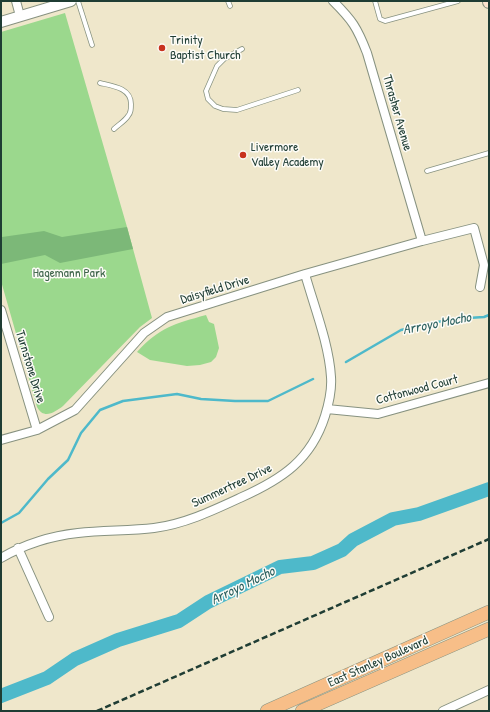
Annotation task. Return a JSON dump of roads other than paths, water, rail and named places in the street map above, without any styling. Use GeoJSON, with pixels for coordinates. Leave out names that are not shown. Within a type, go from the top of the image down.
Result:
{"type":"FeatureCollection","features":[{"type":"Feature","properties":{"kind":"main road","name":"East Stanley Boulevard"},"geometry":{"type":"LineString","coordinates":[[267,711],[489,612]]}},
{"type":"Feature","properties":{"kind":"main road","name":"East Stanley Boulevard"},"geometry":{"type":"LineString","coordinates":[[302,711],[489,629]]}},
{"type":"Feature","properties":{"kind":"street"},"geometry":{"type":"LineString","coordinates":[[16,1],[20,16]]}},
{"type":"Feature","properties":{"kind":"street"},"geometry":{"type":"LineString","coordinates":[[1,22],[71,1]]}},
{"type":"Feature","properties":{"kind":"street","name":"Thrasher Avenue"},"geometry":{"type":"LineString","coordinates":[[333,1],[351,20],[360,34],[367,53],[422,241]]}},
{"type":"Feature","properties":{"kind":"street","name":"Daisyfield Drive"},"geometry":{"type":"LineString","coordinates":[[1,440],[37,430],[75,410],[144,333],[167,317],[305,274],[474,228],[484,265],[480,287]]}},
{"type":"Feature","properties":{"kind":"street","name":"Summertree Drive"},"geometry":{"type":"LineString","coordinates":[[1,558],[18,548],[36,542],[79,533],[156,528],[179,523],[241,498],[278,479],[296,464],[308,450],[320,431],[330,399],[331,378],[328,360],[305,274]]}},
{"type":"Feature","properties":{"kind":"street","name":"Turnstone Drive"},"geometry":{"type":"LineString","coordinates":[[1,310],[4,335],[37,430]]}},
{"type":"Feature","properties":{"kind":"street","name":"Cottonwood Court"},"geometry":{"type":"LineString","coordinates":[[327,409],[378,414],[489,383]]}},
{"type":"Feature","properties":{"kind":"street"},"geometry":{"type":"LineString","coordinates":[[18,548],[49,617]]}},
{"type":"Feature","properties":{"kind":"street"},"geometry":{"type":"LineString","coordinates":[[443,711],[489,690]]}},
{"type":"Feature","properties":{"kind":"lane"},"geometry":{"type":"LineString","coordinates":[[78,1],[92,45]]}},
{"type":"Feature","properties":{"kind":"lane"},"geometry":{"type":"LineString","coordinates":[[228,1],[230,6]]}},
{"type":"Feature","properties":{"kind":"lane"},"geometry":{"type":"LineString","coordinates":[[375,1],[380,19],[385,21],[458,1]]}},
{"type":"Feature","properties":{"kind":"lane"},"geometry":{"type":"LineString","coordinates":[[242,49],[224,59],[217,66],[206,91],[208,99],[215,106],[223,109],[237,110],[298,90]]}},
{"type":"Feature","properties":{"kind":"lane"},"geometry":{"type":"LineString","coordinates":[[100,83],[121,88],[128,93],[131,101],[131,110],[128,116],[114,129]]}},
{"type":"Feature","properties":{"kind":"lane"},"geometry":{"type":"LineString","coordinates":[[427,171],[489,152]]}},
{"type":"Feature","properties":{"kind":"waterway","name":"Arroyo Mocho"},"geometry":{"type":"LineString","coordinates":[[346,362],[401,330],[452,319],[484,317],[489,315]]}},
{"type":"Feature","properties":{"kind":"waterway","name":"Arroyo Mocho"},"geometry":{"type":"LineString","coordinates":[[1,523],[19,513],[48,479],[68,460],[81,433],[100,410],[123,401],[177,394],[201,399],[268,401],[313,379]]}},
{"type":"Feature","properties":{"kind":"waterway","name":"Arroyo Mocho"},"geometry":{"type":"LineString","coordinates":[[1,696],[47,678],[75,659],[118,640],[179,621],[208,602],[280,567],[313,563],[342,550],[353,540],[393,519],[419,514],[489,489]]}},
{"type":"Feature","properties":{"kind":"railway"},"geometry":{"type":"LineString","coordinates":[[97,711],[489,539]]}},
{"type":"Feature","properties":{"kind":"place","name":"Trinity Baptist Church"},"geometry":{"type":"Point","coordinates":[162,48]}},
{"type":"Feature","properties":{"kind":"place","name":"Livermore Valley Academy"},"geometry":{"type":"Point","coordinates":[243,155]}},
{"type":"Feature","properties":{"kind":"park label","name":"Hagemann Park"},"geometry":{"type":"Point","coordinates":[69,274]}}]}
